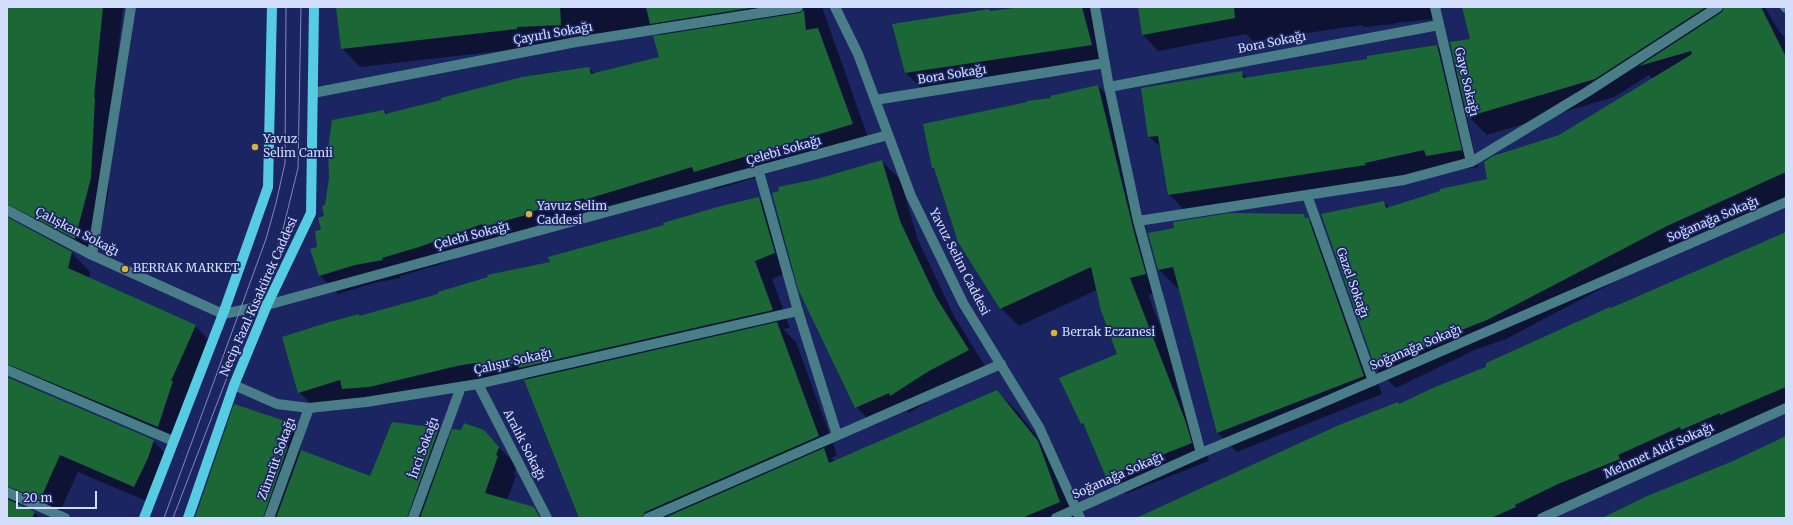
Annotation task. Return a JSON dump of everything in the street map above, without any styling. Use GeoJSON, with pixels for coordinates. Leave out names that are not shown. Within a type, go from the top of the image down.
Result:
{"type":"FeatureCollection","features":[{"type":"Feature","properties":{"kind":"main road","name":"Necip Fazıl Kısakürek Caddesi"},"geometry":{"type":"LineString","coordinates":[[144,518],[223,314],[268,187],[272,7]]}},
{"type":"Feature","properties":{"kind":"main road","name":"Necip Fazıl Kısakürek Caddesi"},"geometry":{"type":"LineString","coordinates":[[188,518],[234,385],[267,305],[311,213],[314,7]]}},
{"type":"Feature","properties":{"kind":"street"},"geometry":{"type":"LineString","coordinates":[[92,256],[131,7]]}},
{"type":"Feature","properties":{"kind":"street","name":"Çayırlı Sokağı"},"geometry":{"type":"LineString","coordinates":[[313,93],[576,42],[798,7]]}},
{"type":"Feature","properties":{"kind":"street","name":"Yavuz Selim Caddesi"},"geometry":{"type":"LineString","coordinates":[[835,7],[858,54],[911,196],[962,303],[1039,427],[1080,518]]}},
{"type":"Feature","properties":{"kind":"street"},"geometry":{"type":"LineString","coordinates":[[1095,7],[1109,87],[1138,221],[1201,453]]}},
{"type":"Feature","properties":{"kind":"street","name":"Gaye Sokağı"},"geometry":{"type":"LineString","coordinates":[[1435,7],[1471,162]]}},
{"type":"Feature","properties":{"kind":"street"},"geometry":{"type":"LineString","coordinates":[[1138,221],[1404,180],[1471,162],[1587,92],[1718,7]]}},
{"type":"Feature","properties":{"kind":"street","name":"Bora Sokağı"},"geometry":{"type":"LineString","coordinates":[[1109,87],[1439,25]]}},
{"type":"Feature","properties":{"kind":"street","name":"Bora Sokağı"},"geometry":{"type":"LineString","coordinates":[[876,100],[1105,63]]}},
{"type":"Feature","properties":{"kind":"street","name":"Çelebi Sokağı"},"geometry":{"type":"LineString","coordinates":[[223,314],[267,305],[759,172],[888,135]]}},
{"type":"Feature","properties":{"kind":"street"},"geometry":{"type":"LineString","coordinates":[[759,172],[798,311],[837,435]]}},
{"type":"Feature","properties":{"kind":"street","name":"Gazel Sokağı"},"geometry":{"type":"LineString","coordinates":[[1307,195],[1373,381]]}},
{"type":"Feature","properties":{"kind":"street","name":"Soğanağa Sokağı"},"geometry":{"type":"LineString","coordinates":[[1056,518],[1201,453],[1373,381],[1786,202]]}},
{"type":"Feature","properties":{"kind":"street","name":"Çalışkan Sokağı"},"geometry":{"type":"LineString","coordinates":[[7,210],[92,256],[223,314]]}},
{"type":"Feature","properties":{"kind":"street","name":"Çalışır Sokağı"},"geometry":{"type":"LineString","coordinates":[[234,385],[277,404],[309,408],[366,402],[478,384],[798,311]]}},
{"type":"Feature","properties":{"kind":"street"},"geometry":{"type":"LineString","coordinates":[[648,518],[1001,364]]}},
{"type":"Feature","properties":{"kind":"street"},"geometry":{"type":"LineString","coordinates":[[7,370],[173,441]]}},
{"type":"Feature","properties":{"kind":"street","name":"Aralık Sokağı"},"geometry":{"type":"LineString","coordinates":[[478,384],[547,518]]}},
{"type":"Feature","properties":{"kind":"street","name":"İnci Sokağı"},"geometry":{"type":"LineString","coordinates":[[413,518],[461,387]]}},
{"type":"Feature","properties":{"kind":"street","name":"Zümrüt Sokağı"},"geometry":{"type":"LineString","coordinates":[[269,518],[309,408]]}},
{"type":"Feature","properties":{"kind":"street","name":"Mehmet Akif Sokağı"},"geometry":{"type":"LineString","coordinates":[[1542,518],[1786,408]]}},
{"type":"Feature","properties":{"kind":"street"},"geometry":{"type":"LineString","coordinates":[[7,492],[65,518]]}},
{"type":"Feature","properties":{"kind":"building"},"geometry":{"type":"Polygon","coordinates":[[[7,7],[103,7],[94,98],[91,178],[75,239],[7,204],[7,7]]]}},
{"type":"Feature","properties":{"kind":"building"},"geometry":{"type":"Polygon","coordinates":[[[336,7],[560,7],[561,25],[517,27],[517,29],[341,49],[336,7]]]}},
{"type":"Feature","properties":{"kind":"building"},"geometry":{"type":"Polygon","coordinates":[[[646,7],[756,7],[650,24],[646,7]]]}},
{"type":"Feature","properties":{"kind":"building"},"geometry":{"type":"Polygon","coordinates":[[[1022,7],[1082,7],[1092,45],[905,73],[892,24],[989,9],[990,11],[1022,7]]]}},
{"type":"Feature","properties":{"kind":"building"},"geometry":{"type":"Polygon","coordinates":[[[1138,7],[1234,7],[1235,18],[1142,35],[1138,7]]]}},
{"type":"Feature","properties":{"kind":"building"},"geometry":{"type":"Polygon","coordinates":[[[1462,7],[1706,7],[1595,79],[1467,117],[1450,42],[1470,39],[1462,7]]]}},
{"type":"Feature","properties":{"kind":"building"},"geometry":{"type":"Polygon","coordinates":[[[1724,7],[1761,7],[1786,57],[1786,172],[1667,226],[1487,320],[1459,331],[1376,370],[1321,214],[1384,201],[1386,208],[1440,191],[1440,189],[1487,179],[1484,162],[1493,156],[1559,135],[1692,54],[1691,51],[1639,66],[1722,12],[1724,7]]]}},
{"type":"Feature","properties":{"kind":"building"},"geometry":{"type":"Polygon","coordinates":[[[804,10],[806,30],[818,28],[853,124],[694,172],[692,167],[584,200],[584,198],[525,213],[526,215],[483,227],[482,224],[419,247],[382,258],[383,260],[355,265],[319,276],[310,249],[317,247],[315,231],[321,230],[318,218],[324,216],[322,206],[325,205],[329,178],[328,149],[332,120],[384,110],[385,114],[522,77],[589,67],[591,74],[659,57],[653,36],[799,13],[804,10]]]}},
{"type":"Feature","properties":{"kind":"building"},"geometry":{"type":"Polygon","coordinates":[[[1437,45],[1462,150],[1426,156],[1424,150],[1365,163],[1366,165],[1168,195],[1158,136],[1148,137],[1141,88],[1242,71],[1243,78],[1367,59],[1367,56],[1437,45]]]}},
{"type":"Feature","properties":{"kind":"building"},"geometry":{"type":"Polygon","coordinates":[[[1098,85],[1135,236],[1146,274],[1130,278],[1185,420],[1192,443],[1106,477],[1083,423],[1081,424],[1059,378],[1117,354],[1101,311],[1091,267],[1000,309],[958,242],[934,168],[932,168],[923,124],[1027,102],[1026,101],[1051,98],[1050,96],[1098,85]]]}},
{"type":"Feature","properties":{"kind":"building"},"geometry":{"type":"Polygon","coordinates":[[[882,160],[900,221],[936,297],[969,350],[929,371],[890,396],[889,393],[855,408],[798,289],[772,193],[779,191],[778,187],[817,179],[882,160]]]}},
{"type":"Feature","properties":{"kind":"building"},"geometry":{"type":"Polygon","coordinates":[[[759,197],[775,253],[755,261],[773,310],[519,368],[517,363],[510,364],[509,360],[476,366],[475,363],[369,387],[342,389],[340,380],[298,393],[282,337],[326,323],[359,314],[359,316],[438,294],[438,292],[488,277],[487,275],[550,262],[548,257],[664,225],[663,223],[721,206],[759,197]]]}},
{"type":"Feature","properties":{"kind":"building"},"geometry":{"type":"Polygon","coordinates":[[[1230,213],[1304,214],[1305,218],[1308,217],[1364,376],[1217,433],[1173,267],[1158,270],[1148,233],[1174,228],[1173,222],[1230,213]]]}},
{"type":"Feature","properties":{"kind":"building"},"geometry":{"type":"Polygon","coordinates":[[[7,217],[72,252],[68,268],[196,325],[171,381],[173,381],[158,427],[7,364],[7,217]]]}},
{"type":"Feature","properties":{"kind":"building"},"geometry":{"type":"Polygon","coordinates":[[[1786,232],[1786,387],[1681,430],[1680,427],[1618,455],[1620,459],[1558,484],[1515,505],[1516,507],[1491,518],[1136,518],[1339,425],[1398,402],[1399,404],[1435,387],[1486,367],[1486,363],[1610,307],[1611,308],[1786,232]]]}},
{"type":"Feature","properties":{"kind":"building"},"geometry":{"type":"Polygon","coordinates":[[[777,322],[819,436],[645,512],[642,518],[579,518],[524,380],[777,322]]]}},
{"type":"Feature","properties":{"kind":"building"},"geometry":{"type":"Polygon","coordinates":[[[7,377],[154,440],[148,458],[134,487],[60,455],[40,500],[7,486],[7,377]]]}},
{"type":"Feature","properties":{"kind":"building"},"geometry":{"type":"Polygon","coordinates":[[[997,390],[1038,441],[1060,502],[1022,518],[664,518],[824,448],[829,463],[997,390]]]}},
{"type":"Feature","properties":{"kind":"building"},"geometry":{"type":"Polygon","coordinates":[[[234,404],[285,421],[277,442],[288,446],[263,518],[195,518],[234,404]]]}},
{"type":"Feature","properties":{"kind":"building"},"geometry":{"type":"Polygon","coordinates":[[[392,422],[439,428],[407,518],[276,518],[301,450],[370,476],[392,422]]]}},
{"type":"Feature","properties":{"kind":"building"},"geometry":{"type":"Polygon","coordinates":[[[464,423],[484,430],[499,447],[496,455],[498,456],[485,493],[534,507],[540,518],[420,518],[452,429],[461,430],[464,423]]]}},
{"type":"Feature","properties":{"kind":"building"},"geometry":{"type":"Polygon","coordinates":[[[1786,436],[1786,518],[1602,518],[1645,497],[1733,461],[1786,436]]]}},
{"type":"Feature","properties":{"kind":"building"},"geometry":{"type":"Polygon","coordinates":[[[7,499],[35,512],[32,518],[7,518],[7,499]]]}},
{"type":"Feature","properties":{"kind":"tram line"},"geometry":{"type":"LineString","coordinates":[[164,518],[266,239],[276,203],[285,163],[286,7]]}},
{"type":"Feature","properties":{"kind":"tram line"},"geometry":{"type":"LineString","coordinates":[[173,518],[281,237],[298,168],[301,7]]}},
{"type":"Feature","properties":{"kind":"place","name":"Yavuz Selim Camii"},"geometry":{"type":"Point","coordinates":[255,147]}},
{"type":"Feature","properties":{"kind":"place","name":"Yavuz Selim Caddesi"},"geometry":{"type":"Point","coordinates":[529,214]}},
{"type":"Feature","properties":{"kind":"place","name":"BERRAK MARKET"},"geometry":{"type":"Point","coordinates":[125,269]}},
{"type":"Feature","properties":{"kind":"place","name":"Berrak Eczanesi"},"geometry":{"type":"Point","coordinates":[1054,333]}}]}
